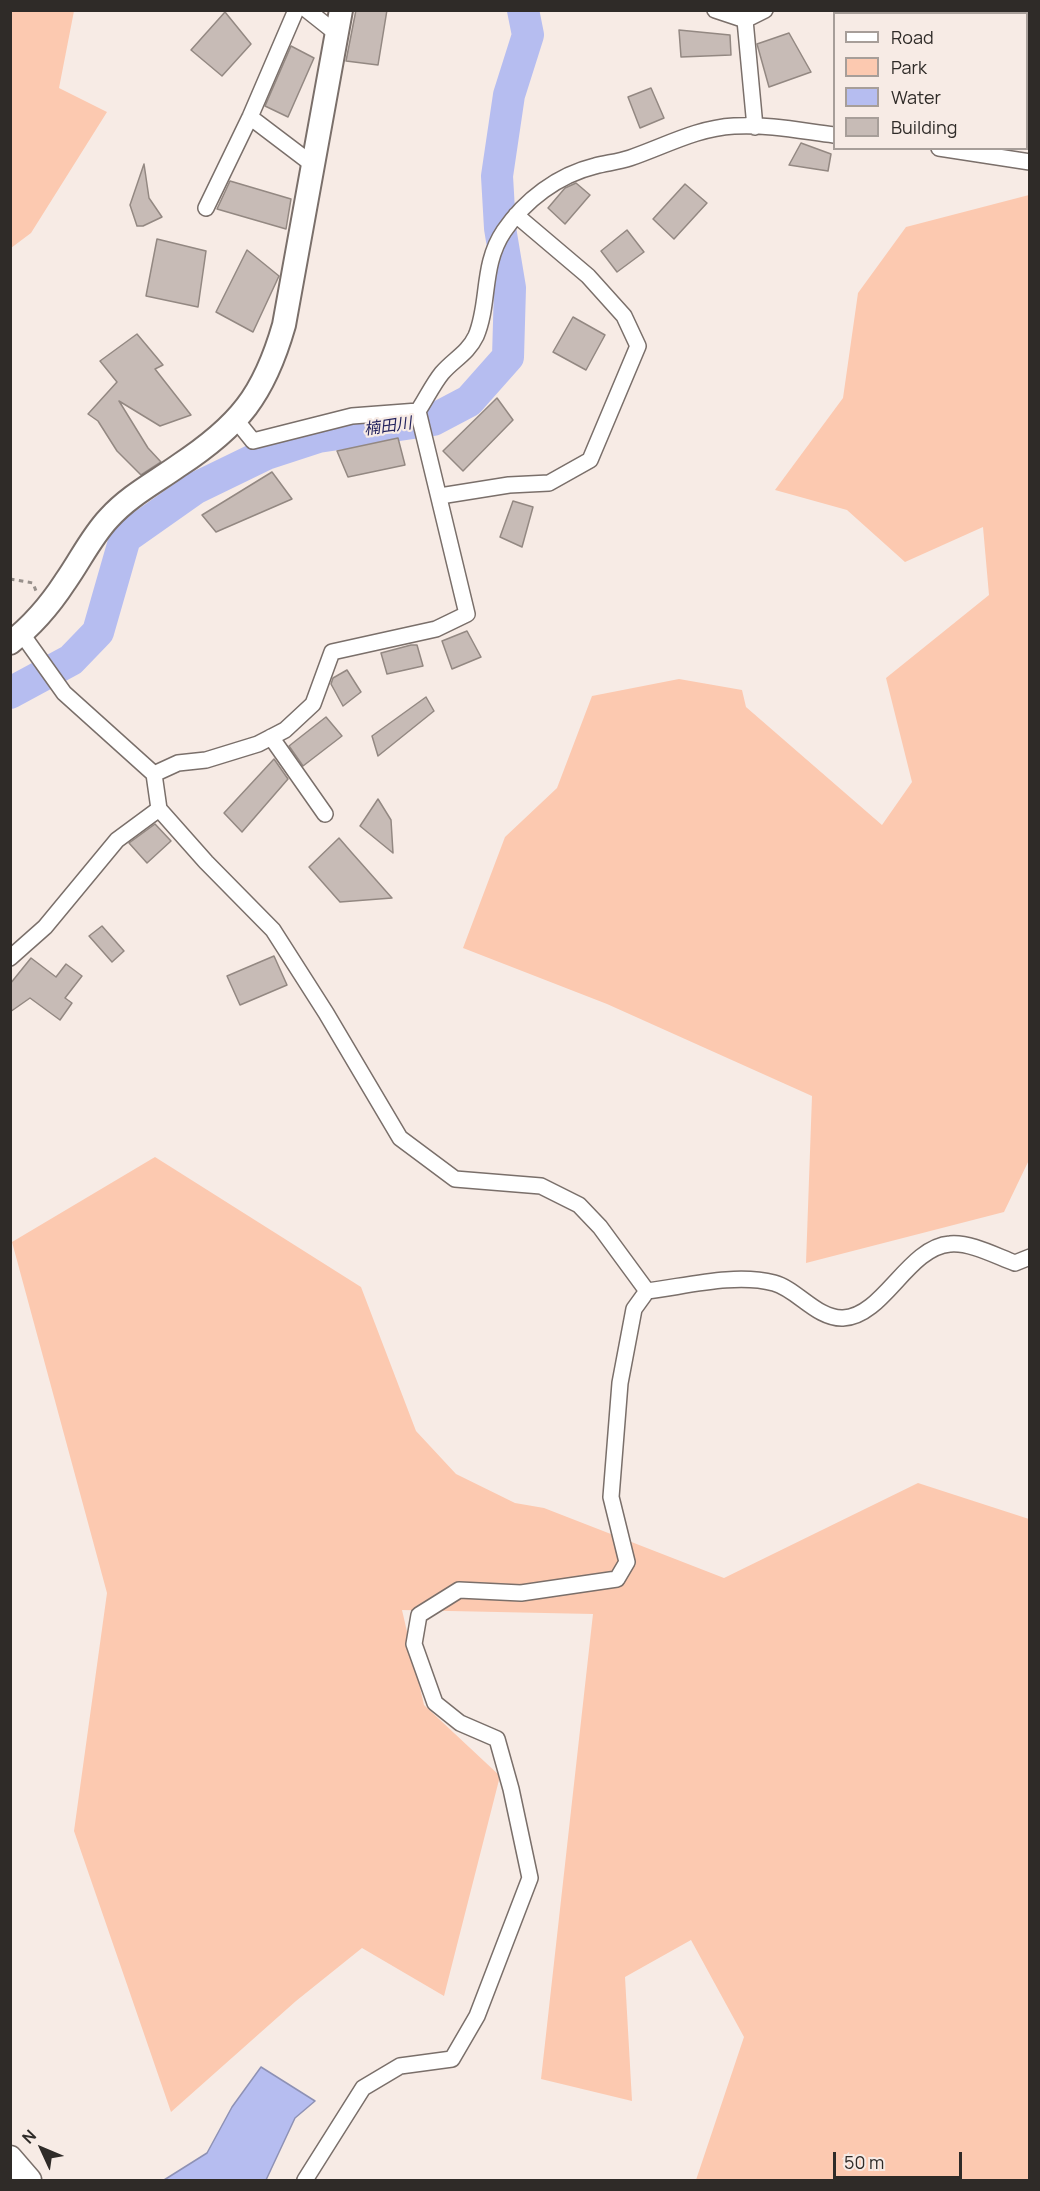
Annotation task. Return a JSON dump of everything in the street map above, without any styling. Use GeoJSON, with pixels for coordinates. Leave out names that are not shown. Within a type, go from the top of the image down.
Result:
{"type":"FeatureCollection","features":[{"type":"Feature","properties":{"kind":"main road"},"geometry":{"type":"LineString","coordinates":[[10,2158],[29,2181]]}},
{"type":"Feature","properties":{"kind":"street"},"geometry":{"type":"LineString","coordinates":[[206,208],[250,117],[296,10]]}},
{"type":"Feature","properties":{"kind":"street"},"geometry":{"type":"LineString","coordinates":[[308,10],[339,22],[284,325],[272,365],[258,392],[236,420],[180,465],[132,496],[108,519],[42,613],[16,638],[41,661],[64,693],[154,774],[159,809],[206,862],[273,930],[326,1013],[400,1138],[455,1179],[541,1186],[579,1205],[600,1227],[647,1291]]}},
{"type":"Feature","properties":{"kind":"street"},"geometry":{"type":"LineString","coordinates":[[715,10],[746,20],[765,10]]}},
{"type":"Feature","properties":{"kind":"street"},"geometry":{"type":"LineString","coordinates":[[746,20],[755,126]]}},
{"type":"Feature","properties":{"kind":"street"},"geometry":{"type":"LineString","coordinates":[[250,117],[312,164]]}},
{"type":"Feature","properties":{"kind":"street"},"geometry":{"type":"LineString","coordinates":[[154,774],[178,763],[206,760],[258,744],[285,730],[313,704],[332,652],[436,629],[467,614],[420,421],[442,373],[465,353],[475,338],[481,321],[485,287],[494,250],[516,214],[547,187],[568,176],[629,159],[702,131],[734,126],[755,126],[833,135]]}},
{"type":"Feature","properties":{"kind":"street"},"geometry":{"type":"LineString","coordinates":[[952,150],[1029,162]]}},
{"type":"Feature","properties":{"kind":"street"},"geometry":{"type":"LineString","coordinates":[[440,496],[509,485],[549,483],[590,460],[638,346],[624,316],[588,276],[516,214]]}},
{"type":"Feature","properties":{"kind":"street"},"geometry":{"type":"LineString","coordinates":[[236,420],[253,441],[352,416],[420,421]]}},
{"type":"Feature","properties":{"kind":"street"},"geometry":{"type":"LineString","coordinates":[[271,737],[325,814]]}},
{"type":"Feature","properties":{"kind":"street"},"geometry":{"type":"LineString","coordinates":[[10,958],[45,927],[117,840],[159,809]]}},
{"type":"Feature","properties":{"kind":"street"},"geometry":{"type":"LineString","coordinates":[[304,2181],[363,2088],[400,2066],[452,2059],[477,2016],[513,1926],[530,1878],[511,1789],[496,1739],[460,1723],[435,1703],[414,1644],[419,1615],[459,1590],[520,1593],[617,1579],[627,1562],[611,1497],[621,1383],[634,1309],[647,1291],[724,1281],[760,1280],[777,1284],[823,1312],[842,1318],[857,1314],[870,1306],[922,1257],[939,1246],[963,1245],[1015,1263],[1029,1257]]}},
{"type":"Feature","properties":{"kind":"path"},"geometry":{"type":"LineString","coordinates":[[10,579],[33,582],[42,613]]}},
{"type":"Feature","properties":{"kind":"green space"},"geometry":{"type":"Polygon","coordinates":[[[11,10],[74,11],[59,88],[107,112],[31,233],[11,248],[11,10]]]}},
{"type":"Feature","properties":{"kind":"green space"},"geometry":{"type":"Polygon","coordinates":[[[1029,195],[1029,1160],[1004,1212],[806,1263],[812,1096],[607,1004],[463,948],[505,837],[557,788],[592,696],[679,679],[742,690],[746,707],[882,825],[912,782],[886,678],[989,595],[983,527],[905,562],[847,510],[775,490],[843,398],[858,293],[906,227],[1029,195]]]}},
{"type":"Feature","properties":{"kind":"green space"},"geometry":{"type":"Polygon","coordinates":[[[155,1157],[361,1287],[416,1431],[456,1474],[515,1503],[544,1508],[724,1578],[918,1483],[1029,1519],[1029,2180],[696,2180],[744,2037],[691,1940],[625,1977],[632,2101],[541,2079],[593,1614],[402,1610],[424,1705],[500,1776],[444,1996],[362,1948],[296,2001],[171,2112],[74,1831],[107,1593],[12,1242],[155,1157]]]}},
{"type":"Feature","properties":{"kind":"water"},"geometry":{"type":"Polygon","coordinates":[[[261,2067],[315,2101],[295,2118],[266,2180],[164,2180],[207,2153],[232,2107],[261,2067]]]}},
{"type":"Feature","properties":{"kind":"building"},"geometry":{"type":"Polygon","coordinates":[[[356,10],[387,10],[378,65],[346,61],[356,10]]]}},
{"type":"Feature","properties":{"kind":"building"},"geometry":{"type":"Polygon","coordinates":[[[225,12],[251,44],[222,76],[191,50],[225,12]]]}},
{"type":"Feature","properties":{"kind":"building"},"geometry":{"type":"Polygon","coordinates":[[[679,30],[730,35],[731,55],[681,57],[679,30]]]}},
{"type":"Feature","properties":{"kind":"building"},"geometry":{"type":"Polygon","coordinates":[[[789,33],[811,72],[769,87],[757,44],[789,33]]]}},
{"type":"Feature","properties":{"kind":"building"},"geometry":{"type":"Polygon","coordinates":[[[291,46],[314,58],[288,117],[265,106],[291,46]]]}},
{"type":"Feature","properties":{"kind":"building"},"geometry":{"type":"Polygon","coordinates":[[[651,88],[664,118],[640,128],[628,97],[651,88]]]}},
{"type":"Feature","properties":{"kind":"building"},"geometry":{"type":"Polygon","coordinates":[[[801,143],[831,154],[828,171],[789,165],[801,143]]]}},
{"type":"Feature","properties":{"kind":"building"},"geometry":{"type":"Polygon","coordinates":[[[144,164],[149,198],[162,217],[143,226],[137,226],[130,205],[144,164]]]}},
{"type":"Feature","properties":{"kind":"building"},"geometry":{"type":"Polygon","coordinates":[[[230,181],[291,199],[286,229],[217,209],[230,181]]]}},
{"type":"Feature","properties":{"kind":"building"},"geometry":{"type":"Polygon","coordinates":[[[576,183],[590,195],[565,224],[548,208],[565,188],[576,183]]]}},
{"type":"Feature","properties":{"kind":"building"},"geometry":{"type":"Polygon","coordinates":[[[685,184],[707,203],[674,239],[653,219],[685,184]]]}},
{"type":"Feature","properties":{"kind":"building"},"geometry":{"type":"Polygon","coordinates":[[[627,230],[644,252],[617,272],[601,251],[627,230]]]}},
{"type":"Feature","properties":{"kind":"building"},"geometry":{"type":"Polygon","coordinates":[[[157,239],[206,251],[198,307],[146,296],[157,239]]]}},
{"type":"Feature","properties":{"kind":"building"},"geometry":{"type":"Polygon","coordinates":[[[247,250],[279,276],[253,332],[216,312],[247,250]]]}},
{"type":"Feature","properties":{"kind":"building"},"geometry":{"type":"Polygon","coordinates":[[[573,317],[605,335],[586,370],[553,352],[573,317]]]}},
{"type":"Feature","properties":{"kind":"building"},"geometry":{"type":"Polygon","coordinates":[[[137,334],[163,365],[155,369],[191,415],[160,426],[119,401],[148,448],[161,462],[141,475],[117,451],[98,421],[88,414],[117,382],[100,361],[137,334]]]}},
{"type":"Feature","properties":{"kind":"building"},"geometry":{"type":"Polygon","coordinates":[[[497,398],[513,420],[463,471],[443,451],[497,398]]]}},
{"type":"Feature","properties":{"kind":"building"},"geometry":{"type":"Polygon","coordinates":[[[398,438],[405,465],[348,477],[337,451],[398,438]]]}},
{"type":"Feature","properties":{"kind":"building"},"geometry":{"type":"Polygon","coordinates":[[[272,472],[292,499],[216,532],[202,515],[272,472]]]}},
{"type":"Feature","properties":{"kind":"building"},"geometry":{"type":"Polygon","coordinates":[[[513,501],[533,507],[522,547],[500,537],[513,501]]]}},
{"type":"Feature","properties":{"kind":"building"},"geometry":{"type":"Polygon","coordinates":[[[467,631],[481,657],[452,669],[442,641],[467,631]]]}},
{"type":"Feature","properties":{"kind":"building"},"geometry":{"type":"Polygon","coordinates":[[[417,645],[423,666],[387,674],[381,653],[417,645]]]}},
{"type":"Feature","properties":{"kind":"building"},"geometry":{"type":"Polygon","coordinates":[[[347,670],[361,692],[343,706],[331,684],[333,678],[347,670]]]}},
{"type":"Feature","properties":{"kind":"building"},"geometry":{"type":"Polygon","coordinates":[[[426,697],[434,711],[378,756],[372,736],[426,697]]]}},
{"type":"Feature","properties":{"kind":"building"},"geometry":{"type":"Polygon","coordinates":[[[326,717],[342,736],[303,766],[289,746],[326,717]]]}},
{"type":"Feature","properties":{"kind":"building"},"geometry":{"type":"Polygon","coordinates":[[[274,759],[288,779],[242,832],[224,813],[274,759]]]}},
{"type":"Feature","properties":{"kind":"building"},"geometry":{"type":"Polygon","coordinates":[[[378,799],[391,820],[393,853],[360,826],[378,799]]]}},
{"type":"Feature","properties":{"kind":"building"},"geometry":{"type":"Polygon","coordinates":[[[155,824],[171,841],[147,863],[129,843],[155,824]]]}},
{"type":"Feature","properties":{"kind":"building"},"geometry":{"type":"Polygon","coordinates":[[[339,838],[392,898],[340,902],[309,867],[339,838]]]}},
{"type":"Feature","properties":{"kind":"building"},"geometry":{"type":"Polygon","coordinates":[[[102,926],[124,951],[112,962],[89,936],[102,926]]]}},
{"type":"Feature","properties":{"kind":"building"},"geometry":{"type":"Polygon","coordinates":[[[274,956],[287,985],[240,1005],[227,976],[274,956]]]}},
{"type":"Feature","properties":{"kind":"building"},"geometry":{"type":"Polygon","coordinates":[[[31,958],[56,977],[66,964],[82,976],[65,998],[72,1003],[60,1020],[30,998],[10,1012],[10,984],[31,958]]]}},
{"type":"Feature","properties":{"kind":"waterway","name":"楠田川"},"geometry":{"type":"LineString","coordinates":[[10,693],[71,660],[98,632],[125,538],[196,488],[266,454],[318,437],[433,420],[469,401],[508,357],[510,288],[500,228],[497,176],[509,95],[528,35],[523,10]]}}]}
